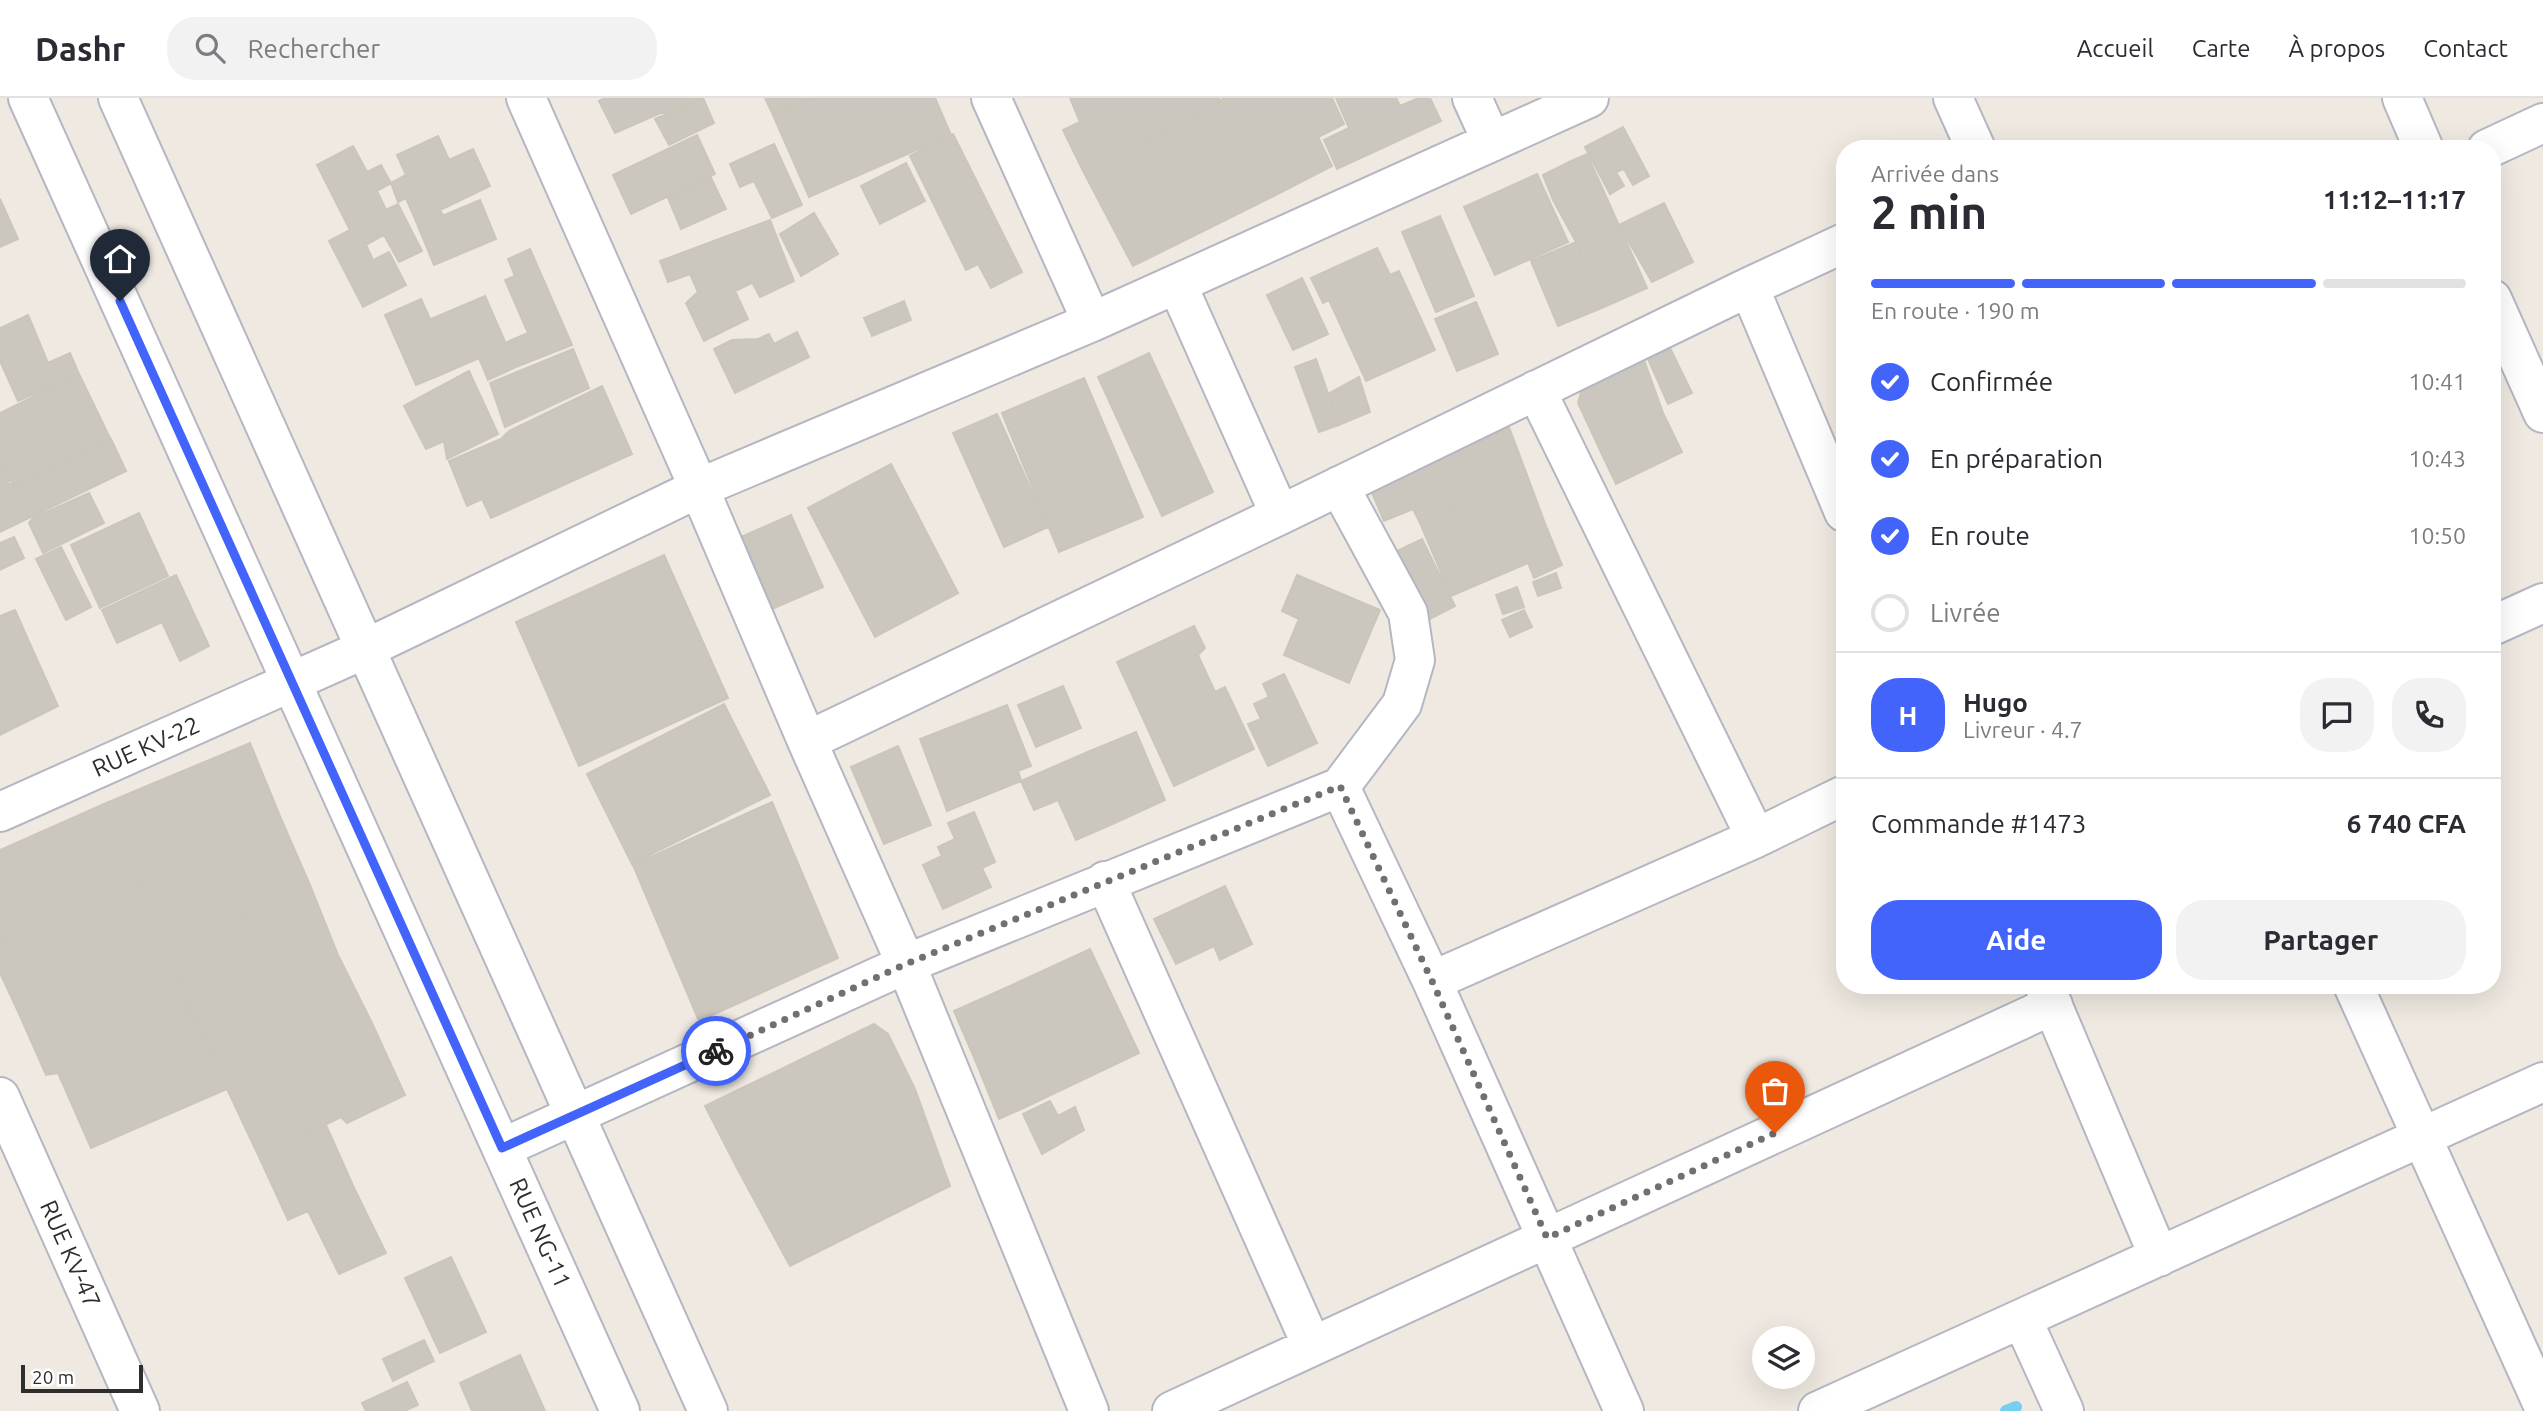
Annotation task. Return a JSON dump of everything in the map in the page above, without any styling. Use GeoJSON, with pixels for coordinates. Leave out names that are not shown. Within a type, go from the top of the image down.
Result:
{"type":"FeatureCollection","features":[{"type":"Feature","properties":{"kind":"street","name":"RUE NG-11"},"geometry":{"type":"LineString","coordinates":[[28,98],[620,1411]]}},
{"type":"Feature","properties":{"kind":"street"},"geometry":{"type":"LineString","coordinates":[[118,98],[708,1411]]}},
{"type":"Feature","properties":{"kind":"street"},"geometry":{"type":"LineString","coordinates":[[526,98],[906,964],[1089,1411]]}},
{"type":"Feature","properties":{"kind":"street"},"geometry":{"type":"LineString","coordinates":[[991,98],[1092,322]]}},
{"type":"Feature","properties":{"kind":"street"},"geometry":{"type":"LineString","coordinates":[[1472,98],[1492,142]]}},
{"type":"Feature","properties":{"kind":"street","name":"RUE KV-22"},"geometry":{"type":"LineString","coordinates":[[0,812],[365,649],[699,488],[1092,322],[1589,98]]}},
{"type":"Feature","properties":{"kind":"street"},"geometry":{"type":"LineString","coordinates":[[1953,98],[1972,140]]}},
{"type":"Feature","properties":{"kind":"street"},"geometry":{"type":"LineString","coordinates":[[2402,98],[2420,140]]}},
{"type":"Feature","properties":{"kind":"street"},"geometry":{"type":"LineString","coordinates":[[2501,142],[2543,123]]}},
{"type":"Feature","properties":{"kind":"street"},"geometry":{"type":"LineString","coordinates":[[807,741],[1836,247]]}},
{"type":"Feature","properties":{"kind":"street"},"geometry":{"type":"LineString","coordinates":[[1177,284],[1280,515]]}},
{"type":"Feature","properties":{"kind":"street"},"geometry":{"type":"LineString","coordinates":[[1749,287],[1836,493]]}},
{"type":"Feature","properties":{"kind":"street"},"geometry":{"type":"LineString","coordinates":[[2501,319],[2543,413]]}},
{"type":"Feature","properties":{"kind":"street"},"geometry":{"type":"LineString","coordinates":[[1536,390],[1756,838]]}},
{"type":"Feature","properties":{"kind":"street"},"geometry":{"type":"LineString","coordinates":[[502,1148],[906,964],[1340,786],[1402,704],[1415,660],[1408,613],[1339,486]]}},
{"type":"Feature","properties":{"kind":"street"},"geometry":{"type":"LineString","coordinates":[[2501,622],[2543,603]]}},
{"type":"Feature","properties":{"kind":"street"},"geometry":{"type":"LineString","coordinates":[[1340,786],[1432,981],[1624,1411]]}},
{"type":"Feature","properties":{"kind":"street"},"geometry":{"type":"LineString","coordinates":[[1432,981],[1756,838],[1836,799]]}},
{"type":"Feature","properties":{"kind":"street"},"geometry":{"type":"LineString","coordinates":[[1105,881],[1312,1346]]}},
{"type":"Feature","properties":{"kind":"street"},"geometry":{"type":"LineString","coordinates":[[2357,994],[2543,1405]]}},
{"type":"Feature","properties":{"kind":"street"},"geometry":{"type":"LineString","coordinates":[[1172,1411],[1547,1238],[2049,995],[2159,1257]]}},
{"type":"Feature","properties":{"kind":"street"},"geometry":{"type":"LineString","coordinates":[[1818,1411],[2543,1082]]}},
{"type":"Feature","properties":{"kind":"street","name":"RUE KV-47"},"geometry":{"type":"LineString","coordinates":[[0,1097],[140,1411]]}},
{"type":"Feature","properties":{"kind":"street"},"geometry":{"type":"LineString","coordinates":[[2022,1318],[2064,1411]]}},
{"type":"Feature","properties":{"kind":"building"},"geometry":{"type":"Polygon","coordinates":[[[605,98],[657,98],[663,112],[615,133],[599,101],[605,98]]]}},
{"type":"Feature","properties":{"kind":"building"},"geometry":{"type":"Polygon","coordinates":[[[657,98],[703,98],[665,116],[657,98]]]}},
{"type":"Feature","properties":{"kind":"building"},"geometry":{"type":"Polygon","coordinates":[[[703,98],[714,123],[669,145],[655,119],[703,98]]]}},
{"type":"Feature","properties":{"kind":"building"},"geometry":{"type":"Polygon","coordinates":[[[765,98],[809,98],[773,115],[765,98]]]}},
{"type":"Feature","properties":{"kind":"building"},"geometry":{"type":"Polygon","coordinates":[[[812,98],[935,98],[951,135],[809,197],[773,115],[812,98]]]}},
{"type":"Feature","properties":{"kind":"building"},"geometry":{"type":"Polygon","coordinates":[[[1070,98],[1219,98],[1221,102],[1083,171],[1063,130],[1080,122],[1070,98]]]}},
{"type":"Feature","properties":{"kind":"building"},"geometry":{"type":"Polygon","coordinates":[[[1223,98],[1227,98],[1274,196],[1133,266],[1083,171],[1221,102],[1223,98]]]}},
{"type":"Feature","properties":{"kind":"building"},"geometry":{"type":"Polygon","coordinates":[[[1227,98],[1332,98],[1344,124],[1318,137],[1332,166],[1274,196],[1227,98]]]}},
{"type":"Feature","properties":{"kind":"building"},"geometry":{"type":"Polygon","coordinates":[[[1336,98],[1396,98],[1400,106],[1419,98],[1430,98],[1441,121],[1337,169],[1324,140],[1349,128],[1336,98]]]}},
{"type":"Feature","properties":{"kind":"building"},"geometry":{"type":"Polygon","coordinates":[[[1623,127],[1649,176],[1633,185],[1624,169],[1616,172],[1624,186],[1610,194],[1585,147],[1623,127]]]}},
{"type":"Feature","properties":{"kind":"building"},"geometry":{"type":"Polygon","coordinates":[[[953,134],[1022,272],[991,288],[978,264],[966,270],[910,156],[953,134]]]}},
{"type":"Feature","properties":{"kind":"building"},"geometry":{"type":"Polygon","coordinates":[[[697,135],[715,174],[631,214],[613,175],[697,135]]]}},
{"type":"Feature","properties":{"kind":"building"},"geometry":{"type":"Polygon","coordinates":[[[438,136],[449,160],[473,149],[490,186],[440,210],[443,215],[418,226],[406,198],[398,202],[391,183],[406,175],[397,155],[438,136]]]}},
{"type":"Feature","properties":{"kind":"building"},"geometry":{"type":"Polygon","coordinates":[[[774,144],[802,205],[772,218],[754,181],[740,187],[730,164],[774,144]]]}},
{"type":"Feature","properties":{"kind":"building"},"geometry":{"type":"Polygon","coordinates":[[[353,146],[367,172],[381,165],[391,183],[377,191],[386,210],[398,204],[422,251],[399,262],[384,235],[366,245],[373,260],[346,274],[329,241],[350,230],[317,165],[353,146]]]}},
{"type":"Feature","properties":{"kind":"building"},"geometry":{"type":"Polygon","coordinates":[[[1587,154],[1647,288],[1602,308],[1576,242],[1553,200],[1580,187],[1569,162],[1587,154]]]}},
{"type":"Feature","properties":{"kind":"building"},"geometry":{"type":"Polygon","coordinates":[[[1569,162],[1580,187],[1553,200],[1543,175],[1569,162]]]}},
{"type":"Feature","properties":{"kind":"building"},"geometry":{"type":"Polygon","coordinates":[[[906,163],[925,201],[880,224],[861,186],[906,163]]]}},
{"type":"Feature","properties":{"kind":"building"},"geometry":{"type":"Polygon","coordinates":[[[1537,174],[1568,242],[1495,275],[1464,207],[1537,174]]]}},
{"type":"Feature","properties":{"kind":"building"},"geometry":{"type":"Polygon","coordinates":[[[711,178],[726,209],[681,229],[668,198],[711,178]]]}},
{"type":"Feature","properties":{"kind":"building"},"geometry":{"type":"Polygon","coordinates":[[[0,199],[18,239],[0,247],[0,199]]]}},
{"type":"Feature","properties":{"kind":"building"},"geometry":{"type":"Polygon","coordinates":[[[480,200],[496,239],[434,265],[418,226],[480,200]]]}},
{"type":"Feature","properties":{"kind":"building"},"geometry":{"type":"Polygon","coordinates":[[[1664,203],[1693,262],[1652,282],[1619,225],[1664,203]]]}},
{"type":"Feature","properties":{"kind":"building"},"geometry":{"type":"Polygon","coordinates":[[[814,213],[838,254],[801,276],[780,234],[814,213]]]}},
{"type":"Feature","properties":{"kind":"building"},"geometry":{"type":"Polygon","coordinates":[[[1440,216],[1474,296],[1436,312],[1402,232],[1440,216]]]}},
{"type":"Feature","properties":{"kind":"building"},"geometry":{"type":"Polygon","coordinates":[[[770,220],[794,281],[760,297],[745,269],[752,283],[735,291],[748,319],[704,341],[686,303],[698,292],[690,274],[668,282],[660,261],[770,220]]]}},
{"type":"Feature","properties":{"kind":"building"},"geometry":{"type":"Polygon","coordinates":[[[1576,242],[1602,308],[1558,326],[1531,261],[1576,242]]]}},
{"type":"Feature","properties":{"kind":"building"},"geometry":{"type":"Polygon","coordinates":[[[1377,248],[1390,275],[1399,271],[1435,350],[1366,381],[1329,300],[1323,303],[1311,278],[1377,248]]]}},
{"type":"Feature","properties":{"kind":"building"},"geometry":{"type":"Polygon","coordinates":[[[530,249],[572,345],[516,367],[505,343],[528,333],[505,280],[515,276],[508,259],[530,249]]]}},
{"type":"Feature","properties":{"kind":"building"},"geometry":{"type":"Polygon","coordinates":[[[389,252],[406,285],[363,307],[346,274],[389,252]]]}},
{"type":"Feature","properties":{"kind":"building"},"geometry":{"type":"Polygon","coordinates":[[[1302,278],[1328,334],[1293,350],[1267,295],[1302,278]]]}},
{"type":"Feature","properties":{"kind":"building"},"geometry":{"type":"Polygon","coordinates":[[[485,296],[516,367],[488,380],[479,358],[438,376],[422,338],[436,332],[431,319],[485,296]]]}},
{"type":"Feature","properties":{"kind":"building"},"geometry":{"type":"Polygon","coordinates":[[[421,299],[436,332],[422,338],[438,376],[416,385],[385,315],[421,299]]]}},
{"type":"Feature","properties":{"kind":"building"},"geometry":{"type":"Polygon","coordinates":[[[904,301],[911,320],[872,336],[864,318],[904,301]]]}},
{"type":"Feature","properties":{"kind":"building"},"geometry":{"type":"Polygon","coordinates":[[[1476,302],[1498,354],[1457,371],[1435,319],[1476,302]]]}},
{"type":"Feature","properties":{"kind":"building"},"geometry":{"type":"Polygon","coordinates":[[[28,315],[48,363],[70,353],[79,374],[18,401],[0,361],[0,328],[28,315]]]}},
{"type":"Feature","properties":{"kind":"building"},"geometry":{"type":"Polygon","coordinates":[[[797,332],[809,357],[735,393],[714,349],[732,340],[758,339],[769,334],[774,344],[797,332]]]}},
{"type":"Feature","properties":{"kind":"building"},"geometry":{"type":"Polygon","coordinates":[[[1670,348],[1692,393],[1668,404],[1648,359],[1670,348]]]}},
{"type":"Feature","properties":{"kind":"building"},"geometry":{"type":"Polygon","coordinates":[[[573,349],[589,388],[505,427],[490,383],[573,349]]]}},
{"type":"Feature","properties":{"kind":"building"},"geometry":{"type":"Polygon","coordinates":[[[1149,353],[1213,492],[1162,516],[1098,377],[1149,353]]]}},
{"type":"Feature","properties":{"kind":"building"},"geometry":{"type":"Polygon","coordinates":[[[1643,357],[1663,413],[1598,446],[1578,403],[1583,385],[1643,357]]]}},
{"type":"Feature","properties":{"kind":"building"},"geometry":{"type":"Polygon","coordinates":[[[1316,359],[1339,425],[1319,432],[1295,367],[1316,359]]]}},
{"type":"Feature","properties":{"kind":"building"},"geometry":{"type":"Polygon","coordinates":[[[469,371],[498,434],[447,459],[444,441],[426,449],[404,406],[469,371]]]}},
{"type":"Feature","properties":{"kind":"building"},"geometry":{"type":"Polygon","coordinates":[[[79,374],[110,438],[14,486],[0,458],[0,413],[79,374]]]}},
{"type":"Feature","properties":{"kind":"building"},"geometry":{"type":"Polygon","coordinates":[[[1359,377],[1370,412],[1339,425],[1328,394],[1359,377]]]}},
{"type":"Feature","properties":{"kind":"building"},"geometry":{"type":"Polygon","coordinates":[[[1084,378],[1143,517],[1059,552],[1002,413],[1084,378]]]}},
{"type":"Feature","properties":{"kind":"building"},"geometry":{"type":"Polygon","coordinates":[[[602,386],[632,454],[491,518],[482,499],[467,506],[449,461],[501,439],[509,431],[602,386]]]}},
{"type":"Feature","properties":{"kind":"building"},"geometry":{"type":"Polygon","coordinates":[[[1663,413],[1682,452],[1616,484],[1598,446],[1663,413]]]}},
{"type":"Feature","properties":{"kind":"building"},"geometry":{"type":"Polygon","coordinates":[[[997,414],[1048,527],[1004,547],[953,433],[997,414]]]}},
{"type":"Feature","properties":{"kind":"building"},"geometry":{"type":"Polygon","coordinates":[[[1509,427],[1527,475],[1452,509],[1430,463],[1509,427]]]}},
{"type":"Feature","properties":{"kind":"building"},"geometry":{"type":"Polygon","coordinates":[[[111,439],[126,471],[0,532],[0,488],[11,483],[13,488],[111,439]]]}},
{"type":"Feature","properties":{"kind":"building"},"geometry":{"type":"Polygon","coordinates":[[[0,459],[10,481],[0,486],[0,459]]]}},
{"type":"Feature","properties":{"kind":"building"},"geometry":{"type":"Polygon","coordinates":[[[1430,463],[1452,509],[1420,523],[1413,509],[1384,521],[1370,488],[1430,463]]]}},
{"type":"Feature","properties":{"kind":"building"},"geometry":{"type":"Polygon","coordinates":[[[891,464],[958,593],[875,637],[808,508],[891,464]]]}},
{"type":"Feature","properties":{"kind":"building"},"geometry":{"type":"Polygon","coordinates":[[[1527,475],[1544,521],[1470,552],[1452,509],[1527,475]]]}},
{"type":"Feature","properties":{"kind":"building"},"geometry":{"type":"Polygon","coordinates":[[[89,493],[104,523],[43,553],[29,523],[33,518],[89,493]]]}},
{"type":"Feature","properties":{"kind":"building"},"geometry":{"type":"Polygon","coordinates":[[[1452,509],[1470,552],[1544,521],[1562,565],[1534,578],[1528,563],[1451,596],[1420,523],[1452,509]]]}},
{"type":"Feature","properties":{"kind":"building"},"geometry":{"type":"Polygon","coordinates":[[[139,513],[168,576],[100,608],[71,545],[139,513]]]}},
{"type":"Feature","properties":{"kind":"building"},"geometry":{"type":"Polygon","coordinates":[[[791,515],[823,587],[772,609],[741,537],[791,515]]]}},
{"type":"Feature","properties":{"kind":"building"},"geometry":{"type":"Polygon","coordinates":[[[14,537],[24,558],[0,570],[0,543],[14,537]]]}},
{"type":"Feature","properties":{"kind":"building"},"geometry":{"type":"Polygon","coordinates":[[[1422,539],[1455,606],[1428,620],[1389,555],[1422,539]]]}},
{"type":"Feature","properties":{"kind":"building"},"geometry":{"type":"Polygon","coordinates":[[[61,547],[91,607],[66,620],[36,559],[61,547]]]}},
{"type":"Feature","properties":{"kind":"building"},"geometry":{"type":"Polygon","coordinates":[[[664,555],[728,698],[579,766],[516,622],[664,555]]]}},
{"type":"Feature","properties":{"kind":"building"},"geometry":{"type":"Polygon","coordinates":[[[1556,573],[1561,588],[1538,596],[1533,582],[1556,573]]]}},
{"type":"Feature","properties":{"kind":"building"},"geometry":{"type":"Polygon","coordinates":[[[176,575],[209,646],[180,661],[162,622],[117,643],[102,610],[176,575]]]}},
{"type":"Feature","properties":{"kind":"building"},"geometry":{"type":"Polygon","coordinates":[[[1297,575],[1380,610],[1349,683],[1284,655],[1299,619],[1282,611],[1297,575]]]}},
{"type":"Feature","properties":{"kind":"building"},"geometry":{"type":"Polygon","coordinates":[[[1517,587],[1524,607],[1503,614],[1496,595],[1517,587]]]}},
{"type":"Feature","properties":{"kind":"building"},"geometry":{"type":"Polygon","coordinates":[[[15,610],[39,664],[0,682],[0,616],[15,610]]]}},
{"type":"Feature","properties":{"kind":"building"},"geometry":{"type":"Polygon","coordinates":[[[1524,610],[1532,627],[1510,637],[1502,620],[1524,610]]]}},
{"type":"Feature","properties":{"kind":"building"},"geometry":{"type":"Polygon","coordinates":[[[1194,626],[1205,648],[1198,655],[1215,692],[1225,687],[1254,749],[1174,786],[1117,662],[1194,626]]]}},
{"type":"Feature","properties":{"kind":"building"},"geometry":{"type":"Polygon","coordinates":[[[39,664],[58,706],[0,735],[0,682],[39,664]]]}},
{"type":"Feature","properties":{"kind":"building"},"geometry":{"type":"Polygon","coordinates":[[[1284,674],[1317,743],[1268,766],[1248,724],[1261,719],[1254,704],[1269,697],[1263,684],[1284,674]]]}},
{"type":"Feature","properties":{"kind":"building"},"geometry":{"type":"Polygon","coordinates":[[[1063,686],[1081,728],[1036,747],[1018,705],[1063,686]]]}},
{"type":"Feature","properties":{"kind":"building"},"geometry":{"type":"Polygon","coordinates":[[[724,704],[770,795],[632,864],[587,774],[724,704]]]}},
{"type":"Feature","properties":{"kind":"building"},"geometry":{"type":"Polygon","coordinates":[[[1007,705],[1031,766],[1018,771],[1021,781],[947,811],[920,739],[1007,705]]]}},
{"type":"Feature","properties":{"kind":"building"},"geometry":{"type":"Polygon","coordinates":[[[1136,732],[1165,800],[1115,823],[1085,753],[1136,732]]]}},
{"type":"Feature","properties":{"kind":"building"},"geometry":{"type":"Polygon","coordinates":[[[250,743],[282,821],[137,881],[106,803],[250,743]]]}},
{"type":"Feature","properties":{"kind":"building"},"geometry":{"type":"Polygon","coordinates":[[[898,746],[931,825],[884,844],[851,767],[898,746]]]}},
{"type":"Feature","properties":{"kind":"building"},"geometry":{"type":"Polygon","coordinates":[[[1085,753],[1115,823],[1076,840],[1058,800],[1034,810],[1021,781],[1085,753]]]}},
{"type":"Feature","properties":{"kind":"building"},"geometry":{"type":"Polygon","coordinates":[[[772,802],[838,958],[699,1021],[633,865],[772,802]]]}},
{"type":"Feature","properties":{"kind":"building"},"geometry":{"type":"Polygon","coordinates":[[[106,803],[137,881],[0,944],[0,850],[106,803]]]}},
{"type":"Feature","properties":{"kind":"building"},"geometry":{"type":"Polygon","coordinates":[[[974,812],[995,862],[982,868],[991,887],[943,909],[923,865],[942,856],[938,847],[955,839],[948,823],[974,812]]]}},
{"type":"Feature","properties":{"kind":"building"},"geometry":{"type":"Polygon","coordinates":[[[282,821],[310,885],[168,952],[137,881],[282,821]]]}},
{"type":"Feature","properties":{"kind":"building"},"geometry":{"type":"Polygon","coordinates":[[[137,881],[168,952],[20,1016],[0,973],[0,944],[137,881]]]}},
{"type":"Feature","properties":{"kind":"building"},"geometry":{"type":"Polygon","coordinates":[[[310,885],[338,955],[197,1022],[168,952],[310,885]]]}},
{"type":"Feature","properties":{"kind":"building"},"geometry":{"type":"Polygon","coordinates":[[[1225,886],[1252,944],[1220,960],[1214,946],[1176,964],[1154,919],[1225,886]]]}},
{"type":"Feature","properties":{"kind":"building"},"geometry":{"type":"Polygon","coordinates":[[[1090,949],[1116,1004],[1036,1041],[1012,985],[1090,949]]]}},
{"type":"Feature","properties":{"kind":"building"},"geometry":{"type":"Polygon","coordinates":[[[168,952],[193,1011],[58,1073],[46,1075],[20,1016],[168,952]]]}},
{"type":"Feature","properties":{"kind":"building"},"geometry":{"type":"Polygon","coordinates":[[[338,955],[371,1021],[227,1089],[197,1022],[338,955]]]}},
{"type":"Feature","properties":{"kind":"building"},"geometry":{"type":"Polygon","coordinates":[[[1012,985],[1036,1041],[978,1067],[954,1011],[1012,985]]]}},
{"type":"Feature","properties":{"kind":"building"},"geometry":{"type":"Polygon","coordinates":[[[1116,1004],[1139,1053],[1030,1105],[1007,1054],[1116,1004]]]}},
{"type":"Feature","properties":{"kind":"building"},"geometry":{"type":"Polygon","coordinates":[[[193,1011],[227,1089],[91,1148],[58,1073],[193,1011]]]}},
{"type":"Feature","properties":{"kind":"building"},"geometry":{"type":"Polygon","coordinates":[[[371,1021],[405,1095],[347,1123],[341,1117],[259,1157],[227,1089],[371,1021]]]}},
{"type":"Feature","properties":{"kind":"building"},"geometry":{"type":"Polygon","coordinates":[[[874,1024],[888,1034],[915,1089],[738,1170],[705,1106],[874,1024]]]}},
{"type":"Feature","properties":{"kind":"building"},"geometry":{"type":"Polygon","coordinates":[[[1007,1054],[1030,1105],[999,1119],[978,1067],[1007,1054]]]}},
{"type":"Feature","properties":{"kind":"building"},"geometry":{"type":"Polygon","coordinates":[[[915,1089],[950,1186],[790,1266],[738,1170],[915,1089]]]}},
{"type":"Feature","properties":{"kind":"building"},"geometry":{"type":"Polygon","coordinates":[[[1050,1101],[1058,1116],[1075,1107],[1084,1130],[1042,1154],[1023,1114],[1050,1101]]]}},
{"type":"Feature","properties":{"kind":"building"},"geometry":{"type":"Polygon","coordinates":[[[326,1125],[355,1190],[288,1220],[259,1157],[326,1125]]]}},
{"type":"Feature","properties":{"kind":"building"},"geometry":{"type":"Polygon","coordinates":[[[355,1190],[386,1253],[339,1274],[308,1211],[355,1190]]]}},
{"type":"Feature","properties":{"kind":"building"},"geometry":{"type":"Polygon","coordinates":[[[451,1257],[486,1332],[440,1353],[405,1278],[451,1257]]]}},
{"type":"Feature","properties":{"kind":"building"},"geometry":{"type":"Polygon","coordinates":[[[424,1340],[434,1361],[393,1381],[383,1359],[424,1340]]]}},
{"type":"Feature","properties":{"kind":"building"},"geometry":{"type":"Polygon","coordinates":[[[520,1355],[545,1411],[472,1411],[460,1383],[520,1355]]]}},
{"type":"Feature","properties":{"kind":"building"},"geometry":{"type":"Polygon","coordinates":[[[407,1382],[418,1405],[404,1411],[366,1411],[362,1403],[407,1382]]]}},
{"type":"Feature","properties":{"kind":"waterway"},"geometry":{"type":"LineString","coordinates":[[2006,1411],[2016,1407]]}},
{"type":"Feature","properties":{"kind":"way so far"},"geometry":{"type":"LineString","coordinates":[[716,1051],[906,964],[1340,786],[1432,981],[1547,1238],[1775,1133]]}},
{"type":"Feature","properties":{"kind":"route"},"geometry":{"type":"LineString","coordinates":[[120,301],[502,1148],[716,1051]]}}]}
